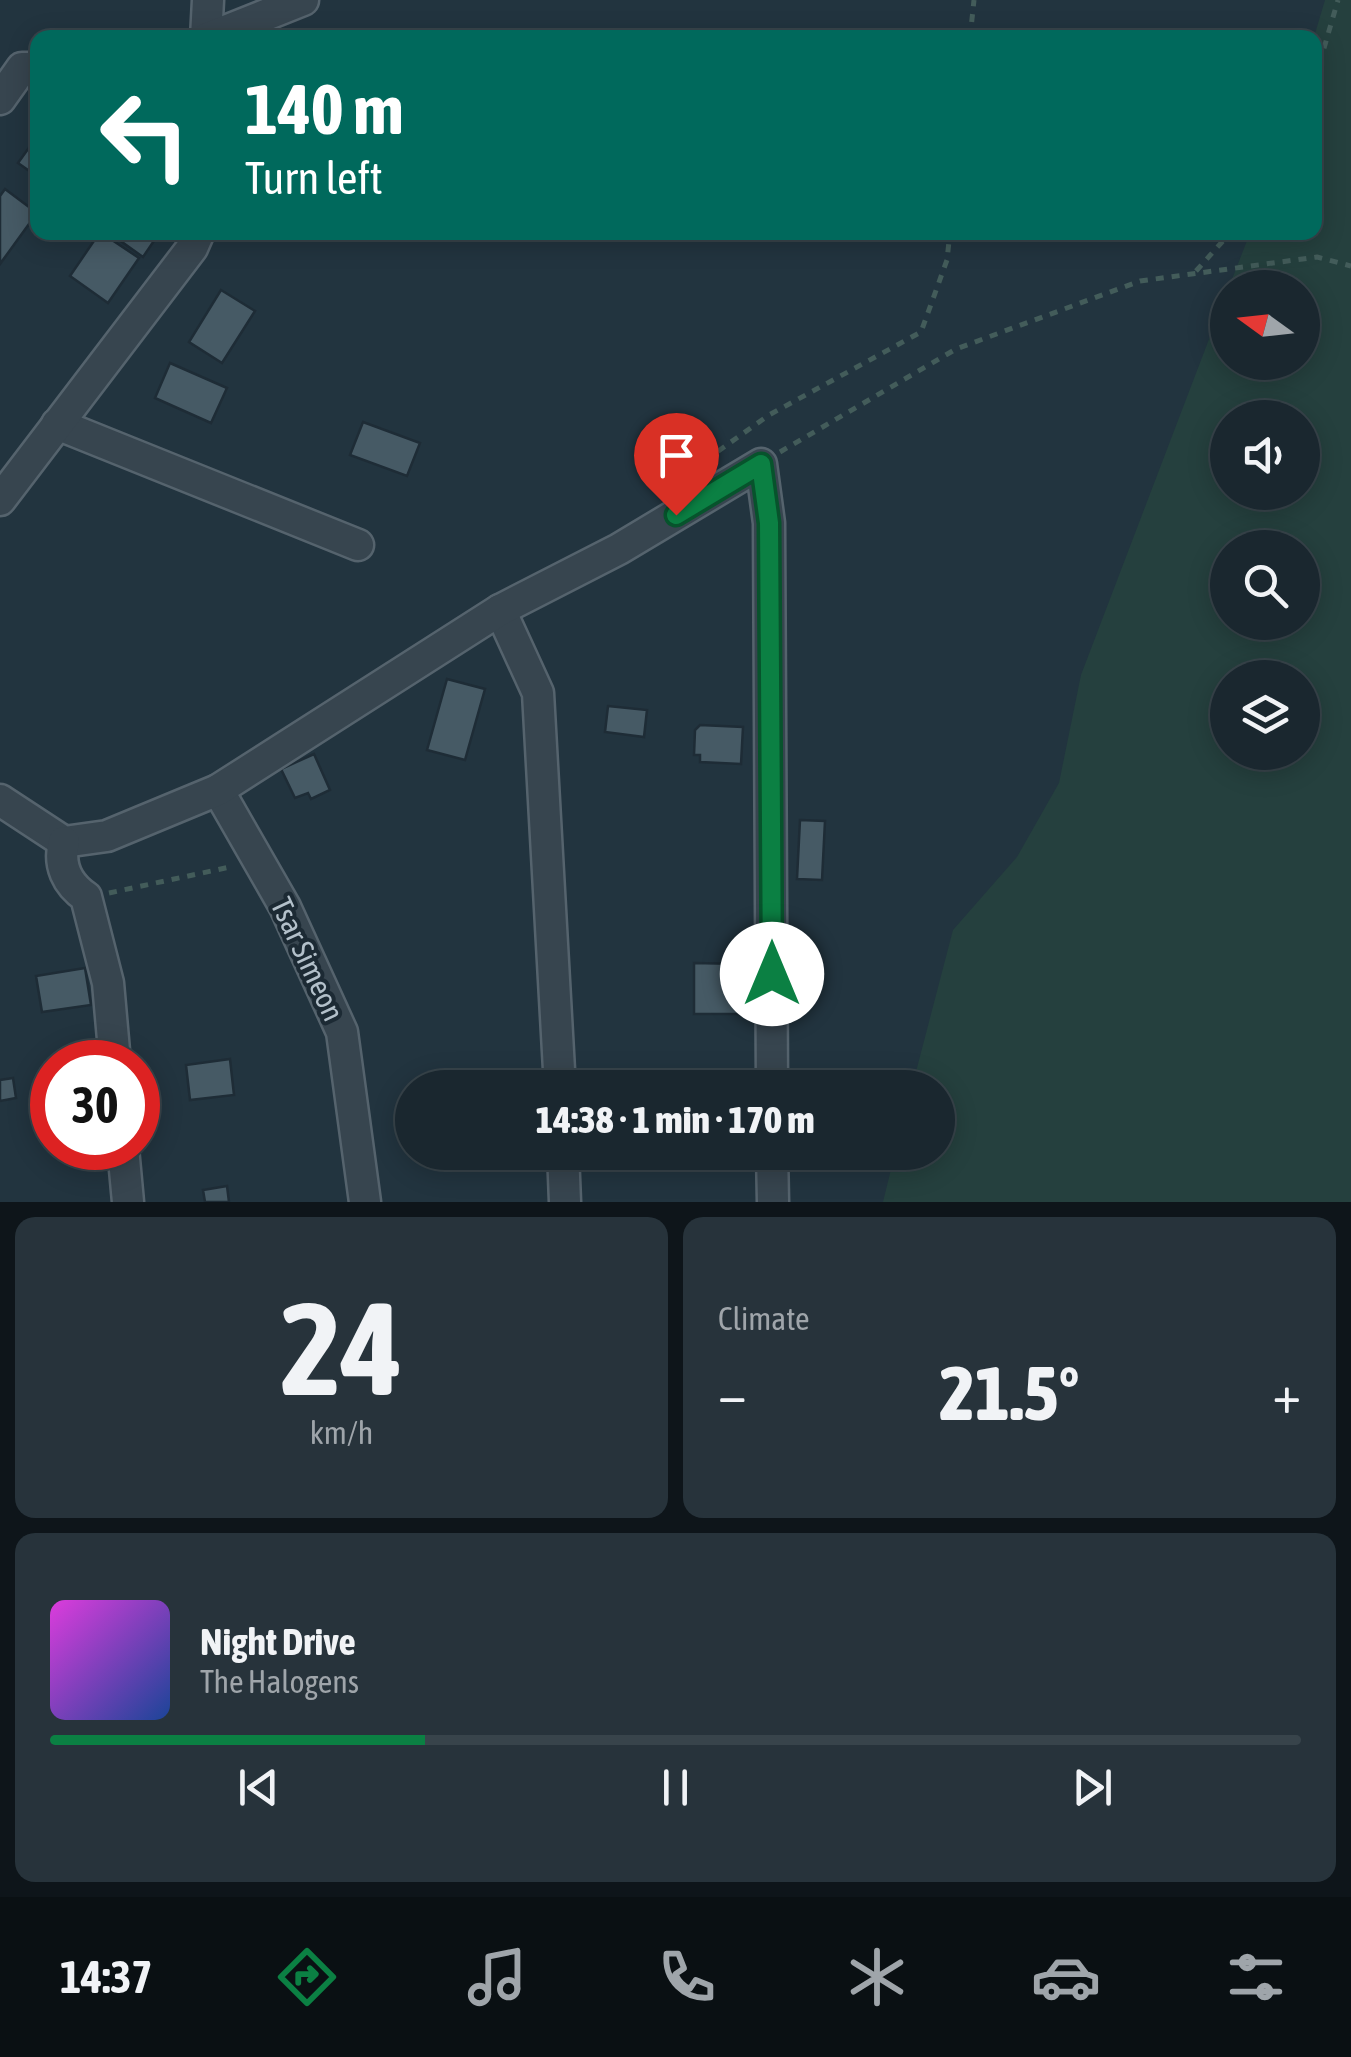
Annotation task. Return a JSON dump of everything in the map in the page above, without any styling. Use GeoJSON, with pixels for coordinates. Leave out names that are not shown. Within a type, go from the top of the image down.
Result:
{"type":"FeatureCollection","features":[{"type":"Feature","properties":{"kind":"street"},"geometry":{"type":"LineString","coordinates":[[207,30],[208,0]]}},
{"type":"Feature","properties":{"kind":"street"},"geometry":{"type":"LineString","coordinates":[[227,30],[303,0]]}},
{"type":"Feature","properties":{"kind":"street"},"geometry":{"type":"LineString","coordinates":[[0,99],[22,68],[30,68]]}},
{"type":"Feature","properties":{"kind":"street"},"geometry":{"type":"LineString","coordinates":[[0,500],[196,240]]}},
{"type":"Feature","properties":{"kind":"street"},"geometry":{"type":"LineString","coordinates":[[57,424],[358,545]]}},
{"type":"Feature","properties":{"kind":"street"},"geometry":{"type":"LineString","coordinates":[[0,800],[64,842],[107,836],[218,790],[500,610],[619,549],[761,464],[769,523],[772,1070]]}},
{"type":"Feature","properties":{"kind":"street"},"geometry":{"type":"LineString","coordinates":[[500,610],[538,693],[559,1070]]}},
{"type":"Feature","properties":{"kind":"street","name":"Tsar Simeon"},"geometry":{"type":"LineString","coordinates":[[218,790],[316,968],[342,1032],[365,1202]]}},
{"type":"Feature","properties":{"kind":"street"},"geometry":{"type":"LineString","coordinates":[[64,842],[60,858],[71,887],[86,897],[108,983],[113,1040]]}},
{"type":"Feature","properties":{"kind":"street"},"geometry":{"type":"LineString","coordinates":[[125,1170],[128,1202]]}},
{"type":"Feature","properties":{"kind":"street"},"geometry":{"type":"LineString","coordinates":[[564,1170],[565,1202]]}},
{"type":"Feature","properties":{"kind":"street"},"geometry":{"type":"LineString","coordinates":[[772,1170],[772,1202]]}},
{"type":"Feature","properties":{"kind":"path"},"geometry":{"type":"LineString","coordinates":[[971,30],[974,0]]}},
{"type":"Feature","properties":{"kind":"path"},"geometry":{"type":"LineString","coordinates":[[1322,55],[1338,0]]}},
{"type":"Feature","properties":{"kind":"path"},"geometry":{"type":"LineString","coordinates":[[663,490],[769,415],[921,332],[947,260],[949,240]]}},
{"type":"Feature","properties":{"kind":"path"},"geometry":{"type":"LineString","coordinates":[[1194,274],[1224,240]]}},
{"type":"Feature","properties":{"kind":"path"},"geometry":{"type":"LineString","coordinates":[[761,464],[956,350],[1140,281],[1316,257],[1351,266]]}},
{"type":"Feature","properties":{"kind":"path"},"geometry":{"type":"LineString","coordinates":[[86,897],[258,861]]}},
{"type":"Feature","properties":{"kind":"green space"},"geometry":{"type":"Polygon","coordinates":[[[1325,0],[1351,0],[1351,1202],[883,1202],[891,1170],[955,1170],[955,1070],[916,1070],[953,930],[1017,857],[1059,783],[1081,675],[1210,337],[1210,380],[1320,380],[1320,270],[1236,270],[1247,240],[1322,240],[1322,30],[1316,30],[1325,0]]]}},
{"type":"Feature","properties":{"kind":"building"},"geometry":{"type":"Polygon","coordinates":[[[30,146],[30,171],[18,163],[30,146]]]}},
{"type":"Feature","properties":{"kind":"building"},"geometry":{"type":"Polygon","coordinates":[[[5,189],[30,208],[30,223],[0,264],[0,196],[5,189]]]}},
{"type":"Feature","properties":{"kind":"building"},"geometry":{"type":"Polygon","coordinates":[[[95,240],[112,240],[139,258],[108,303],[70,276],[95,240]]]}},
{"type":"Feature","properties":{"kind":"building"},"geometry":{"type":"Polygon","coordinates":[[[119,240],[155,240],[143,257],[119,240]]]}},
{"type":"Feature","properties":{"kind":"building"},"geometry":{"type":"Polygon","coordinates":[[[221,290],[255,311],[222,363],[189,342],[221,290]]]}},
{"type":"Feature","properties":{"kind":"building"},"geometry":{"type":"Polygon","coordinates":[[[170,363],[227,388],[211,423],[155,398],[170,363]]]}},
{"type":"Feature","properties":{"kind":"building"},"geometry":{"type":"Polygon","coordinates":[[[363,422],[420,443],[407,476],[350,455],[363,422]]]}},
{"type":"Feature","properties":{"kind":"building"},"geometry":{"type":"Polygon","coordinates":[[[447,679],[485,689],[465,760],[427,750],[447,679]]]}},
{"type":"Feature","properties":{"kind":"building"},"geometry":{"type":"Polygon","coordinates":[[[608,706],[647,710],[644,737],[605,732],[608,706]]]}},
{"type":"Feature","properties":{"kind":"building"},"geometry":{"type":"Polygon","coordinates":[[[700,725],[743,727],[741,764],[700,762],[700,755],[694,755],[695,730],[700,725]]]}},
{"type":"Feature","properties":{"kind":"building"},"geometry":{"type":"Polygon","coordinates":[[[314,754],[330,790],[311,799],[308,793],[295,798],[281,769],[314,754]]]}},
{"type":"Feature","properties":{"kind":"building"},"geometry":{"type":"Polygon","coordinates":[[[800,820],[825,821],[822,880],[797,879],[800,820]]]}},
{"type":"Feature","properties":{"kind":"building"},"geometry":{"type":"Polygon","coordinates":[[[694,963],[741,964],[740,1014],[694,1014],[694,963]]]}},
{"type":"Feature","properties":{"kind":"building"},"geometry":{"type":"Polygon","coordinates":[[[85,968],[91,1005],[42,1012],[36,976],[85,968]]]}},
{"type":"Feature","properties":{"kind":"building"},"geometry":{"type":"Polygon","coordinates":[[[230,1059],[234,1095],[190,1100],[186,1065],[230,1059]]]}},
{"type":"Feature","properties":{"kind":"building"},"geometry":{"type":"Polygon","coordinates":[[[13,1078],[16,1098],[0,1101],[0,1080],[13,1078]]]}},
{"type":"Feature","properties":{"kind":"building"},"geometry":{"type":"Polygon","coordinates":[[[227,1186],[229,1202],[205,1202],[203,1190],[227,1186]]]}},
{"type":"Feature","properties":{"kind":"route"},"geometry":{"type":"LineString","coordinates":[[676,515],[761,464],[769,523],[772,974]]}}]}
